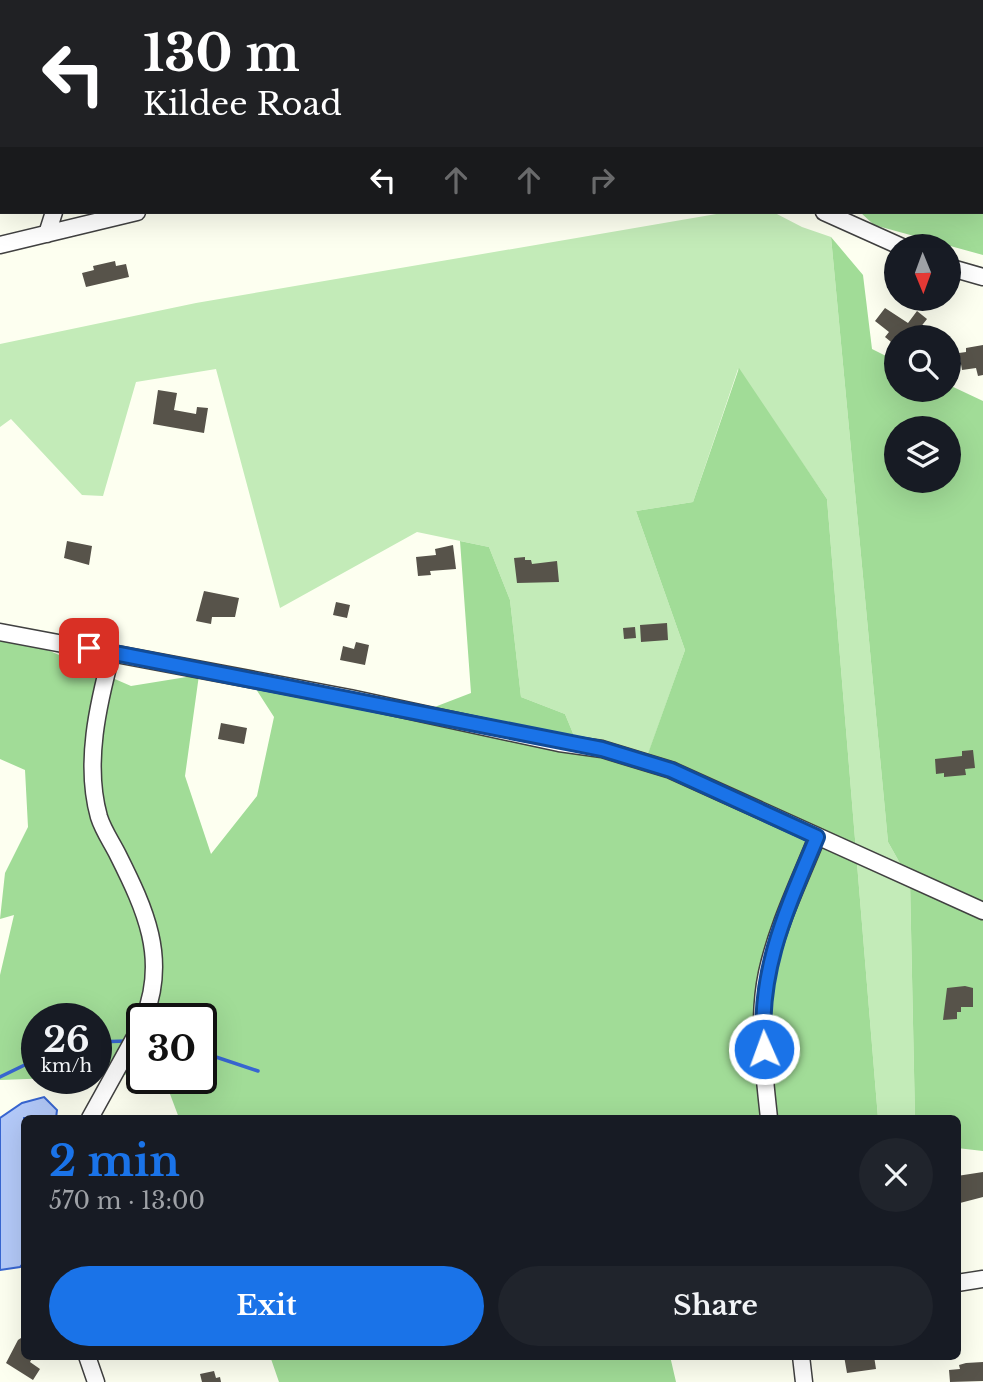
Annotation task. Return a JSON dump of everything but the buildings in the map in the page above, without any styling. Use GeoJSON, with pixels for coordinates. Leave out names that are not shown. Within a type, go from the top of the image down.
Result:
{"type":"FeatureCollection","features":[{"type":"Feature","properties":{"kind":"street"},"geometry":{"type":"LineString","coordinates":[[47,234],[53,214]]}},
{"type":"Feature","properties":{"kind":"street"},"geometry":{"type":"LineString","coordinates":[[0,245],[129,214]]}},
{"type":"Feature","properties":{"kind":"street"},"geometry":{"type":"LineString","coordinates":[[828,214],[884,239]]}},
{"type":"Feature","properties":{"kind":"street"},"geometry":{"type":"LineString","coordinates":[[961,271],[983,277]]}},
{"type":"Feature","properties":{"kind":"street"},"geometry":{"type":"LineString","coordinates":[[0,632],[602,749],[671,770],[983,911]]}},
{"type":"Feature","properties":{"kind":"street"},"geometry":{"type":"LineString","coordinates":[[111,652],[97,722],[94,782],[99,817],[144,906],[152,936],[150,1003]]}},
{"type":"Feature","properties":{"kind":"street"},"geometry":{"type":"LineString","coordinates":[[769,1115],[762,1027],[766,975],[776,938],[817,837]]}},
{"type":"Feature","properties":{"kind":"street"},"geometry":{"type":"LineString","coordinates":[[92,1115],[126,1055]]}},
{"type":"Feature","properties":{"kind":"street"},"geometry":{"type":"LineString","coordinates":[[961,1282],[983,1279]]}},
{"type":"Feature","properties":{"kind":"street"},"geometry":{"type":"LineString","coordinates":[[88,1360],[96,1382]]}},
{"type":"Feature","properties":{"kind":"street"},"geometry":{"type":"LineString","coordinates":[[801,1360],[804,1382]]}},
{"type":"Feature","properties":{"kind":"green space"},"geometry":{"type":"Polygon","coordinates":[[[716,214],[777,214],[802,227],[831,237],[888,842],[910,881],[915,1115],[878,1115],[827,499],[738,369],[693,502],[636,511],[685,650],[645,763],[577,743],[565,714],[521,697],[510,600],[489,547],[417,532],[280,608],[216,369],[136,382],[103,496],[82,495],[11,419],[0,427],[0,344],[196,303],[716,214]]]}},
{"type":"Feature","properties":{"kind":"green space"},"geometry":{"type":"Polygon","coordinates":[[[862,214],[983,214],[983,255],[961,249],[961,234],[907,234],[874,225],[862,214]]]}},
{"type":"Feature","properties":{"kind":"green space"},"geometry":{"type":"Polygon","coordinates":[[[831,237],[863,275],[872,349],[884,355],[884,402],[961,402],[961,391],[983,401],[983,1151],[961,1148],[961,1115],[915,1115],[910,881],[888,842],[831,237]]]}},
{"type":"Feature","properties":{"kind":"green space"},"geometry":{"type":"Polygon","coordinates":[[[739,368],[827,499],[878,1115],[178,1115],[170,1094],[217,1094],[217,1003],[126,1003],[126,1075],[112,1075],[112,1003],[21,1003],[21,1079],[0,1080],[0,975],[14,915],[0,919],[5,873],[28,827],[25,770],[0,759],[0,639],[36,645],[131,686],[199,675],[185,776],[211,854],[257,796],[274,717],[254,686],[419,713],[471,693],[460,541],[489,547],[510,600],[521,697],[565,714],[577,743],[645,762],[685,650],[636,511],[693,502],[739,368]]]}},
{"type":"Feature","properties":{"kind":"green space"},"geometry":{"type":"Polygon","coordinates":[[[271,1360],[671,1360],[676,1382],[279,1382],[271,1360]]]}},
{"type":"Feature","properties":{"kind":"water"},"geometry":{"type":"Polygon","coordinates":[[[44,1097],[57,1110],[56,1115],[21,1115],[21,1266],[0,1270],[0,1118],[22,1103],[44,1097]]]}},
{"type":"Feature","properties":{"kind":"waterway"},"geometry":{"type":"LineString","coordinates":[[112,1041],[126,1041]]}},
{"type":"Feature","properties":{"kind":"waterway"},"geometry":{"type":"LineString","coordinates":[[217,1057],[258,1071]]}},
{"type":"Feature","properties":{"kind":"waterway"},"geometry":{"type":"LineString","coordinates":[[0,1077],[21,1067]]}},
{"type":"Feature","properties":{"kind":"route"},"geometry":{"type":"LineString","coordinates":[[89,648],[350,698],[559,743],[602,749],[671,770],[817,837],[776,938],[766,975],[762,1027],[764,1049]]}}]}
